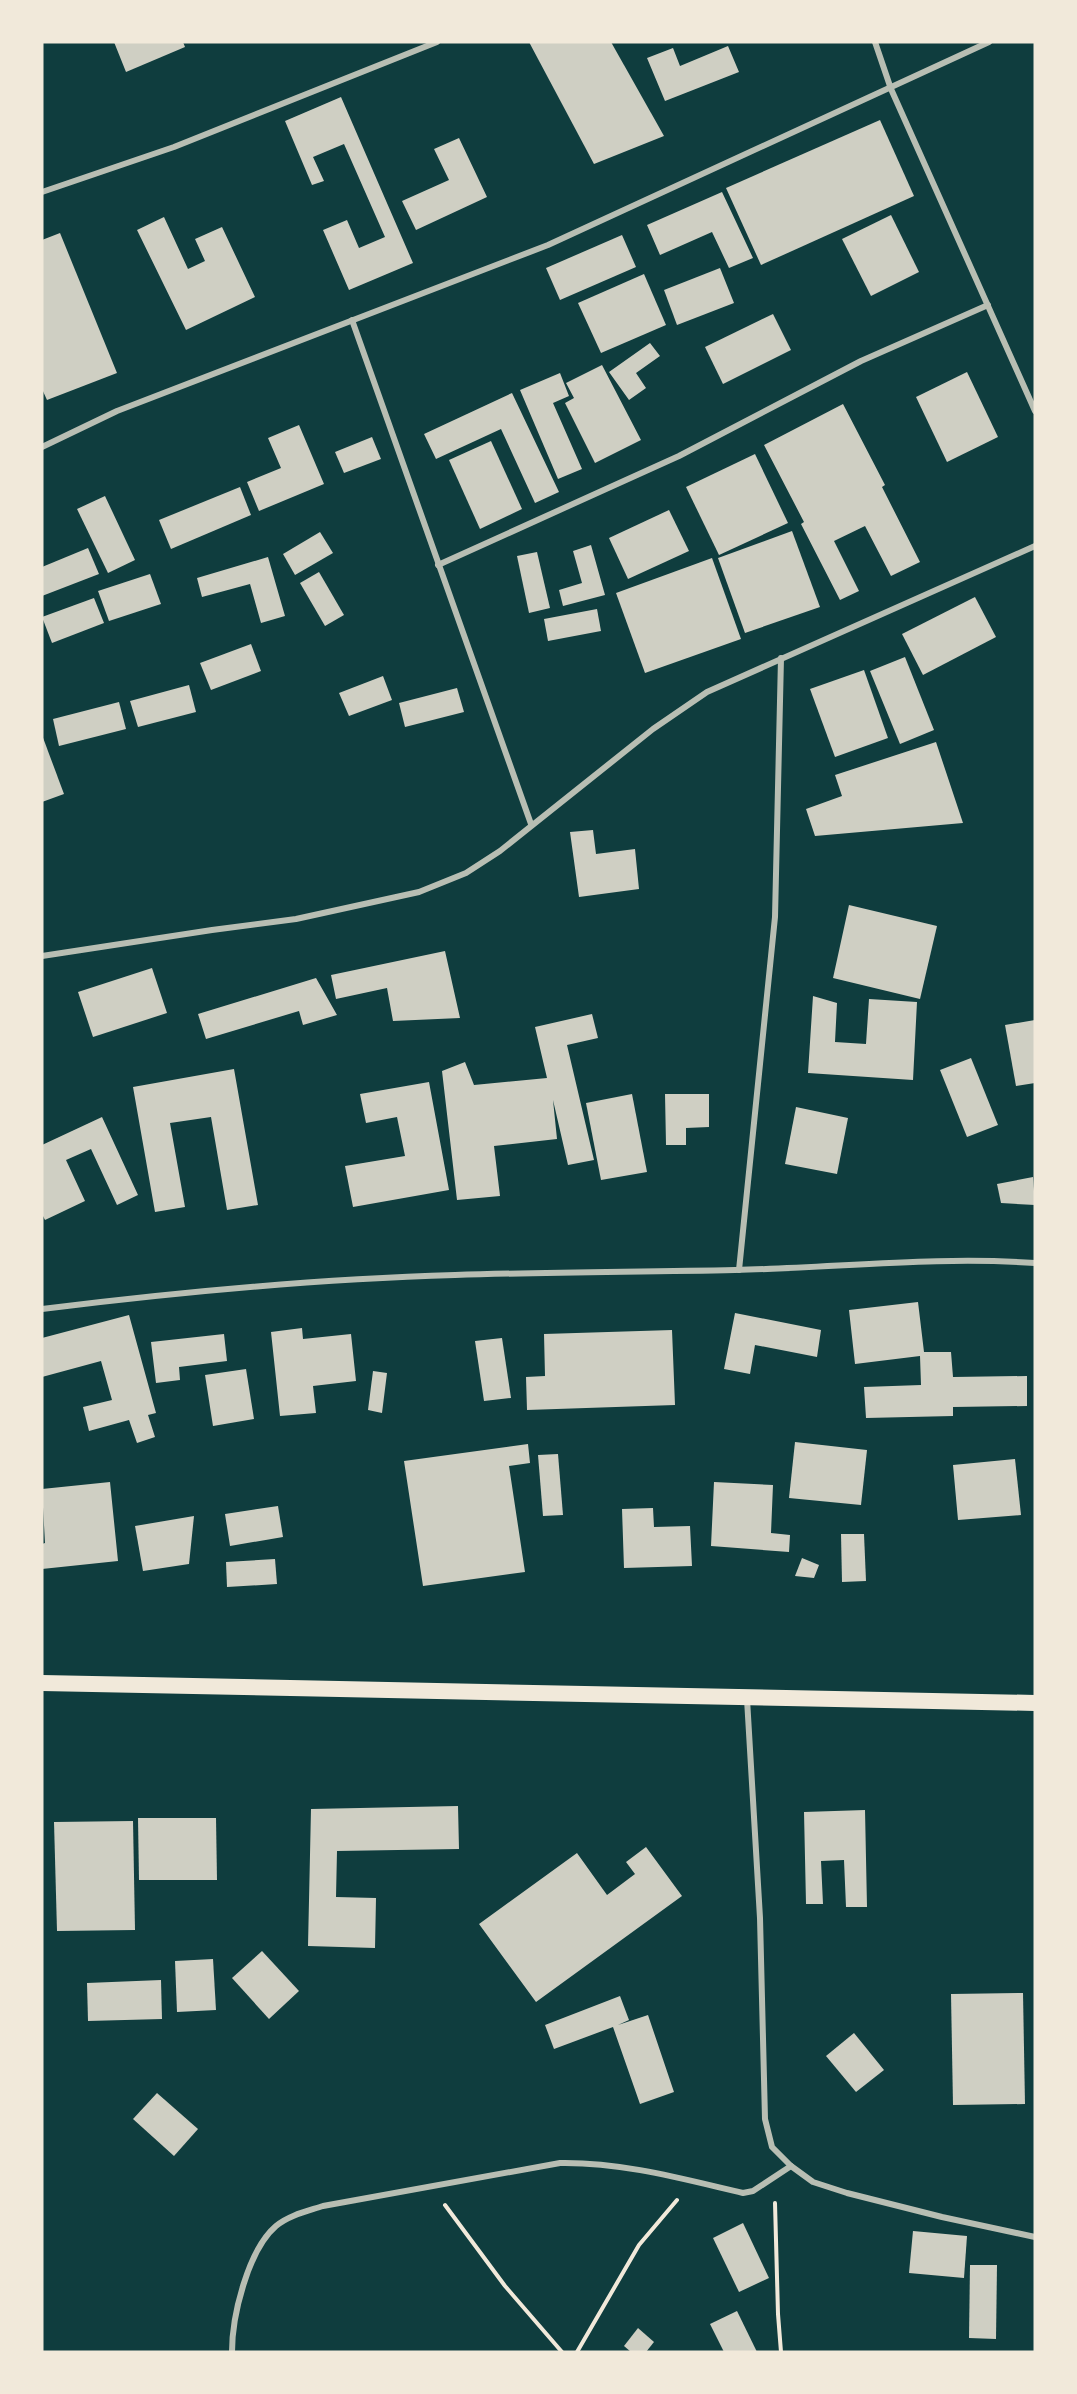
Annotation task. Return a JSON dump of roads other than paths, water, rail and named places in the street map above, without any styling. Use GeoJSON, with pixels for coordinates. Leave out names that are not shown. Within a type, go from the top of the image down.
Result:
{"type":"FeatureCollection","features":[{"type":"Feature","properties":{"kind":"highway"},"geometry":{"type":"LineString","coordinates":[[42,1683],[1035,1703]]}},
{"type":"Feature","properties":{"kind":"street"},"geometry":{"type":"LineString","coordinates":[[42,192],[174,147],[438,42]]}},
{"type":"Feature","properties":{"kind":"street"},"geometry":{"type":"LineString","coordinates":[[875,42],[891,89],[1035,411]]}},
{"type":"Feature","properties":{"kind":"street"},"geometry":{"type":"LineString","coordinates":[[42,447],[117,411],[548,245],[989,42]]}},
{"type":"Feature","properties":{"kind":"street"},"geometry":{"type":"LineString","coordinates":[[438,565],[680,456],[861,361],[988,305]]}},
{"type":"Feature","properties":{"kind":"street"},"geometry":{"type":"LineString","coordinates":[[352,320],[531,825]]}},
{"type":"Feature","properties":{"kind":"street"},"geometry":{"type":"LineString","coordinates":[[42,956],[296,919],[418,892],[466,873],[500,851],[653,729],[707,692],[1035,546]]}},
{"type":"Feature","properties":{"kind":"street"},"geometry":{"type":"LineString","coordinates":[[739,1270],[775,917],[781,658]]}},
{"type":"Feature","properties":{"kind":"street"},"geometry":{"type":"LineString","coordinates":[[42,1309],[295,1283],[454,1275],[739,1270],[842,1264],[996,1260],[1035,1263]]}},
{"type":"Feature","properties":{"kind":"street"},"geometry":{"type":"LineString","coordinates":[[747,1697],[760,1918],[765,2119],[772,2147],[791,2166],[813,2182],[942,2217],[1035,2236]]}},
{"type":"Feature","properties":{"kind":"street"},"geometry":{"type":"LineString","coordinates":[[232,2352],[232,2335],[251,2263],[275,2227],[287,2219],[323,2206],[431,2185],[568,2163],[638,2170],[743,2193],[753,2191],[791,2166]]}}]}
